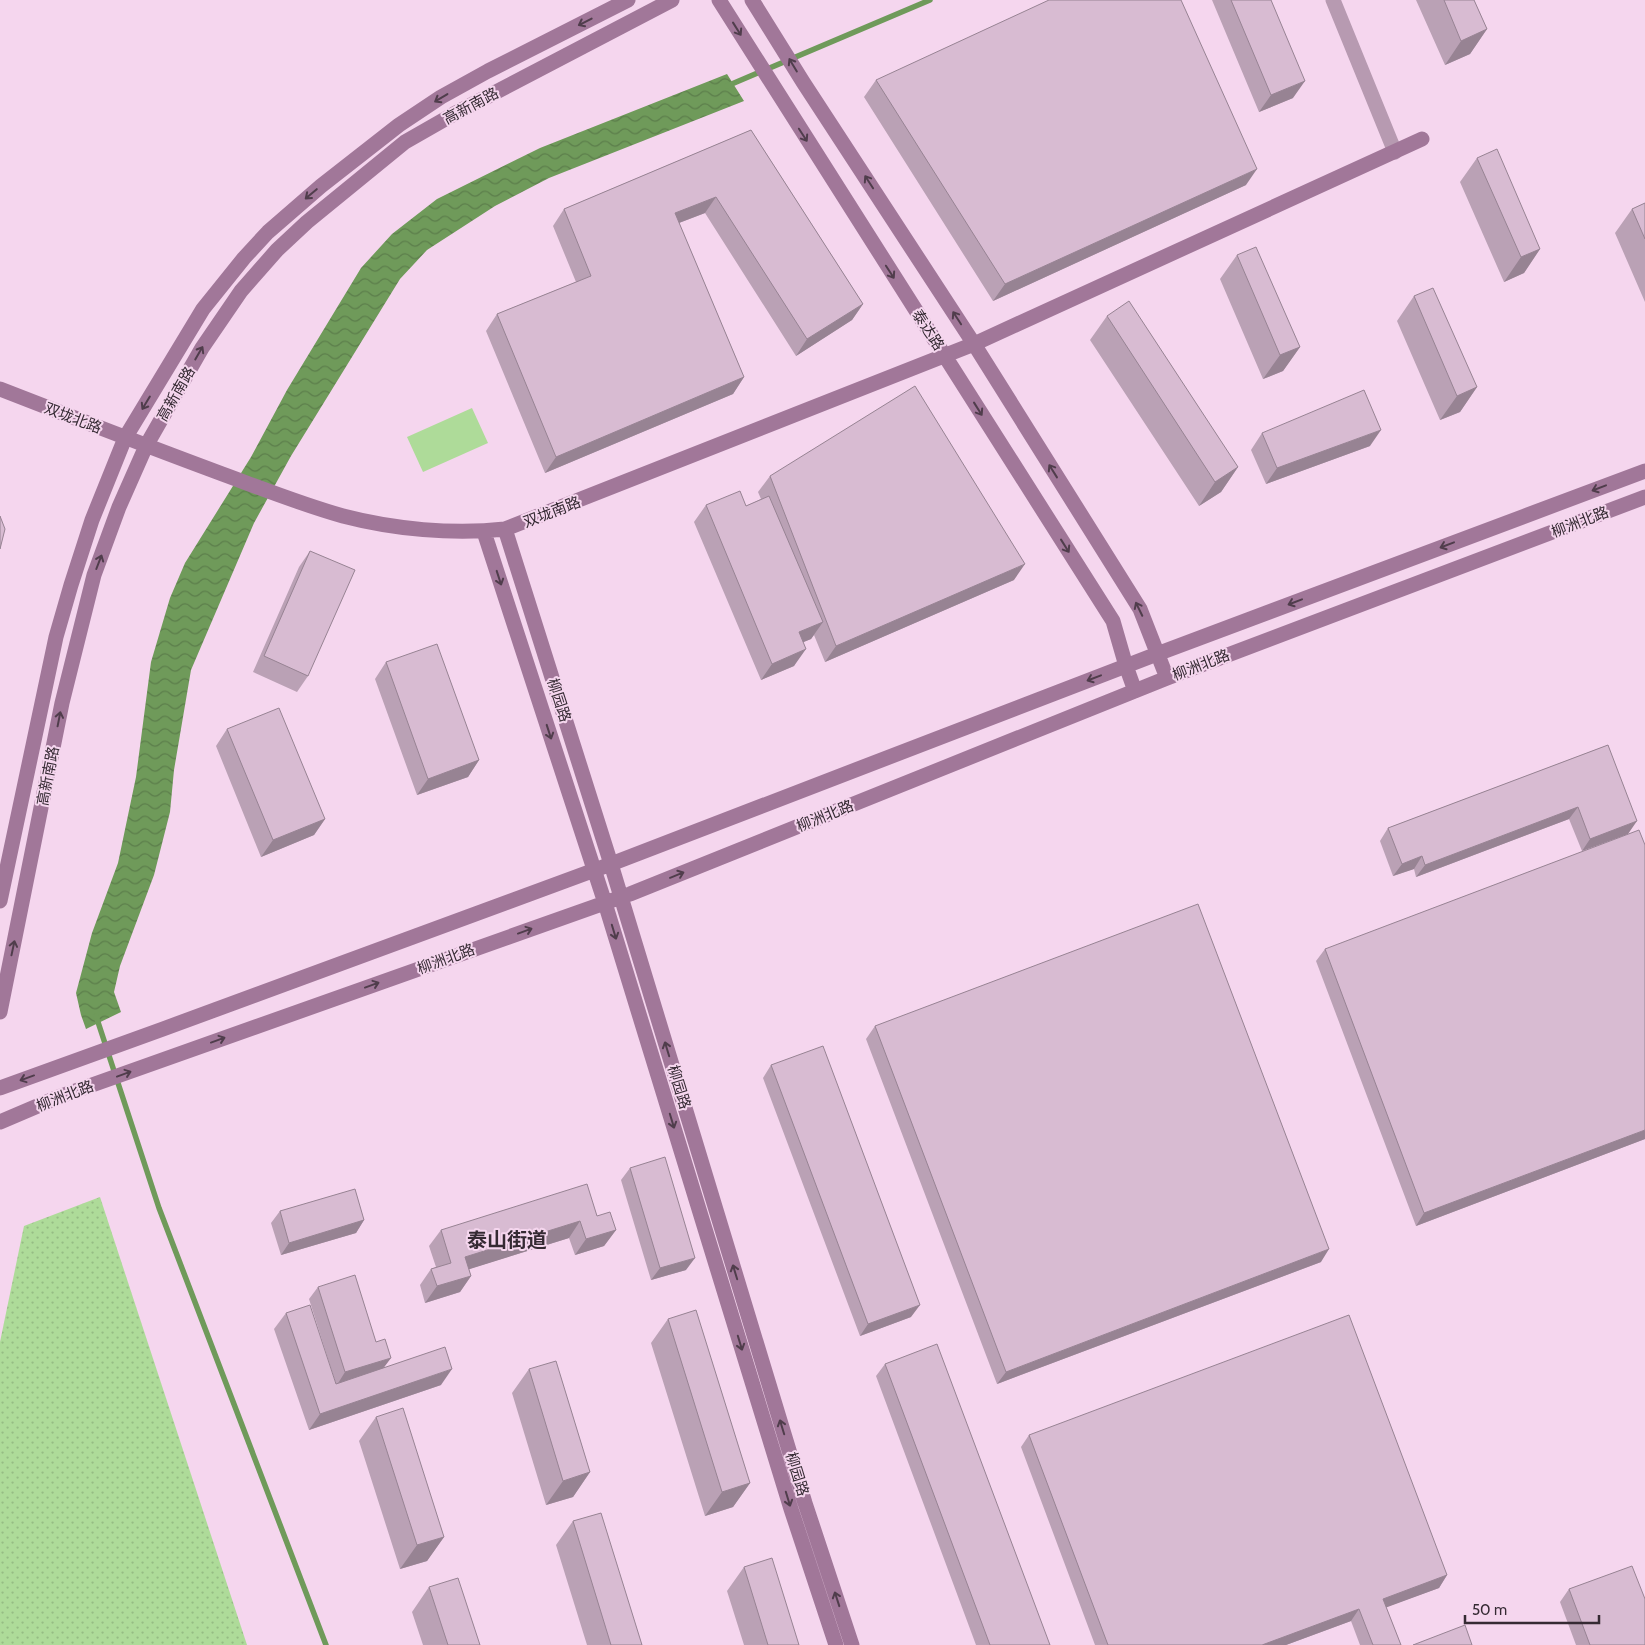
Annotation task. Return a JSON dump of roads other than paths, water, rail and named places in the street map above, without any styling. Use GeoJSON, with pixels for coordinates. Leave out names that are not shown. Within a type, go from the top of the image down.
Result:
{"type":"FeatureCollection","features":[{"type":"Feature","properties":{"kind":"main road","name":"高新南路"},"geometry":{"type":"LineString","coordinates":[[0,901],[56,637],[92,520],[125,438],[204,309],[244,258],[268,232],[350,162],[392,130],[441,97],[488,71],[628,0]]}},
{"type":"Feature","properties":{"kind":"main road","name":"高新南路"},"geometry":{"type":"LineString","coordinates":[[0,1012],[62,703],[94,575],[119,507],[146,446],[202,348],[241,291],[277,250],[307,222],[405,142],[454,114],[672,0]]}},
{"type":"Feature","properties":{"kind":"main road","name":"泰达路"},"geometry":{"type":"LineString","coordinates":[[719,0],[1113,621],[1135,690]]}},
{"type":"Feature","properties":{"kind":"main road","name":"泰达路"},"geometry":{"type":"LineString","coordinates":[[752,0],[803,82],[974,344],[1140,609],[1167,678]]}},
{"type":"Feature","properties":{"kind":"main road","name":"双垅南路"},"geometry":{"type":"LineString","coordinates":[[146,446],[343,516],[434,530],[484,532],[505,529],[974,344],[1422,139]]}},
{"type":"Feature","properties":{"kind":"main road","name":"双垅北路"},"geometry":{"type":"LineString","coordinates":[[0,390],[146,446]]}},
{"type":"Feature","properties":{"kind":"main road","name":"柳洲北路"},"geometry":{"type":"LineString","coordinates":[[0,1088],[163,1030],[611,864],[1157,654],[1645,471]]}},
{"type":"Feature","properties":{"kind":"main road","name":"柳洲北路"},"geometry":{"type":"LineString","coordinates":[[0,1122],[62,1096],[172,1056],[621,897],[1135,690],[1645,497]]}},
{"type":"Feature","properties":{"kind":"main road","name":"柳园路"},"geometry":{"type":"LineString","coordinates":[[505,529],[611,864],[805,1503],[852,1645]]}},
{"type":"Feature","properties":{"kind":"main road","name":"柳园路"},"geometry":{"type":"LineString","coordinates":[[484,532],[605,903],[791,1508],[836,1645]]}},
{"type":"Feature","properties":{"kind":"street"},"geometry":{"type":"LineString","coordinates":[[1333,0],[1395,152]]}},
{"type":"Feature","properties":{"kind":"water"},"geometry":{"type":"Polygon","coordinates":[[[727,74],[744,101],[549,178],[495,206],[427,250],[400,279],[291,456],[254,523],[191,670],[174,770],[170,812],[154,875],[120,966],[114,992],[121,1012],[86,1029],[76,993],[92,933],[118,863],[136,777],[151,662],[170,598],[185,563],[251,457],[287,390],[361,268],[392,234],[437,199],[540,148],[727,74]]]}},
{"type":"Feature","properties":{"kind":"waterway"},"geometry":{"type":"LineString","coordinates":[[727,86],[930,0]]}},
{"type":"Feature","properties":{"kind":"waterway"},"geometry":{"type":"LineString","coordinates":[[96,1016],[159,1208],[326,1645]]}},
{"type":"Feature","properties":{"kind":"district","name":"泰山街道"},"geometry":{"type":"Point","coordinates":[507,1240]}}]}
